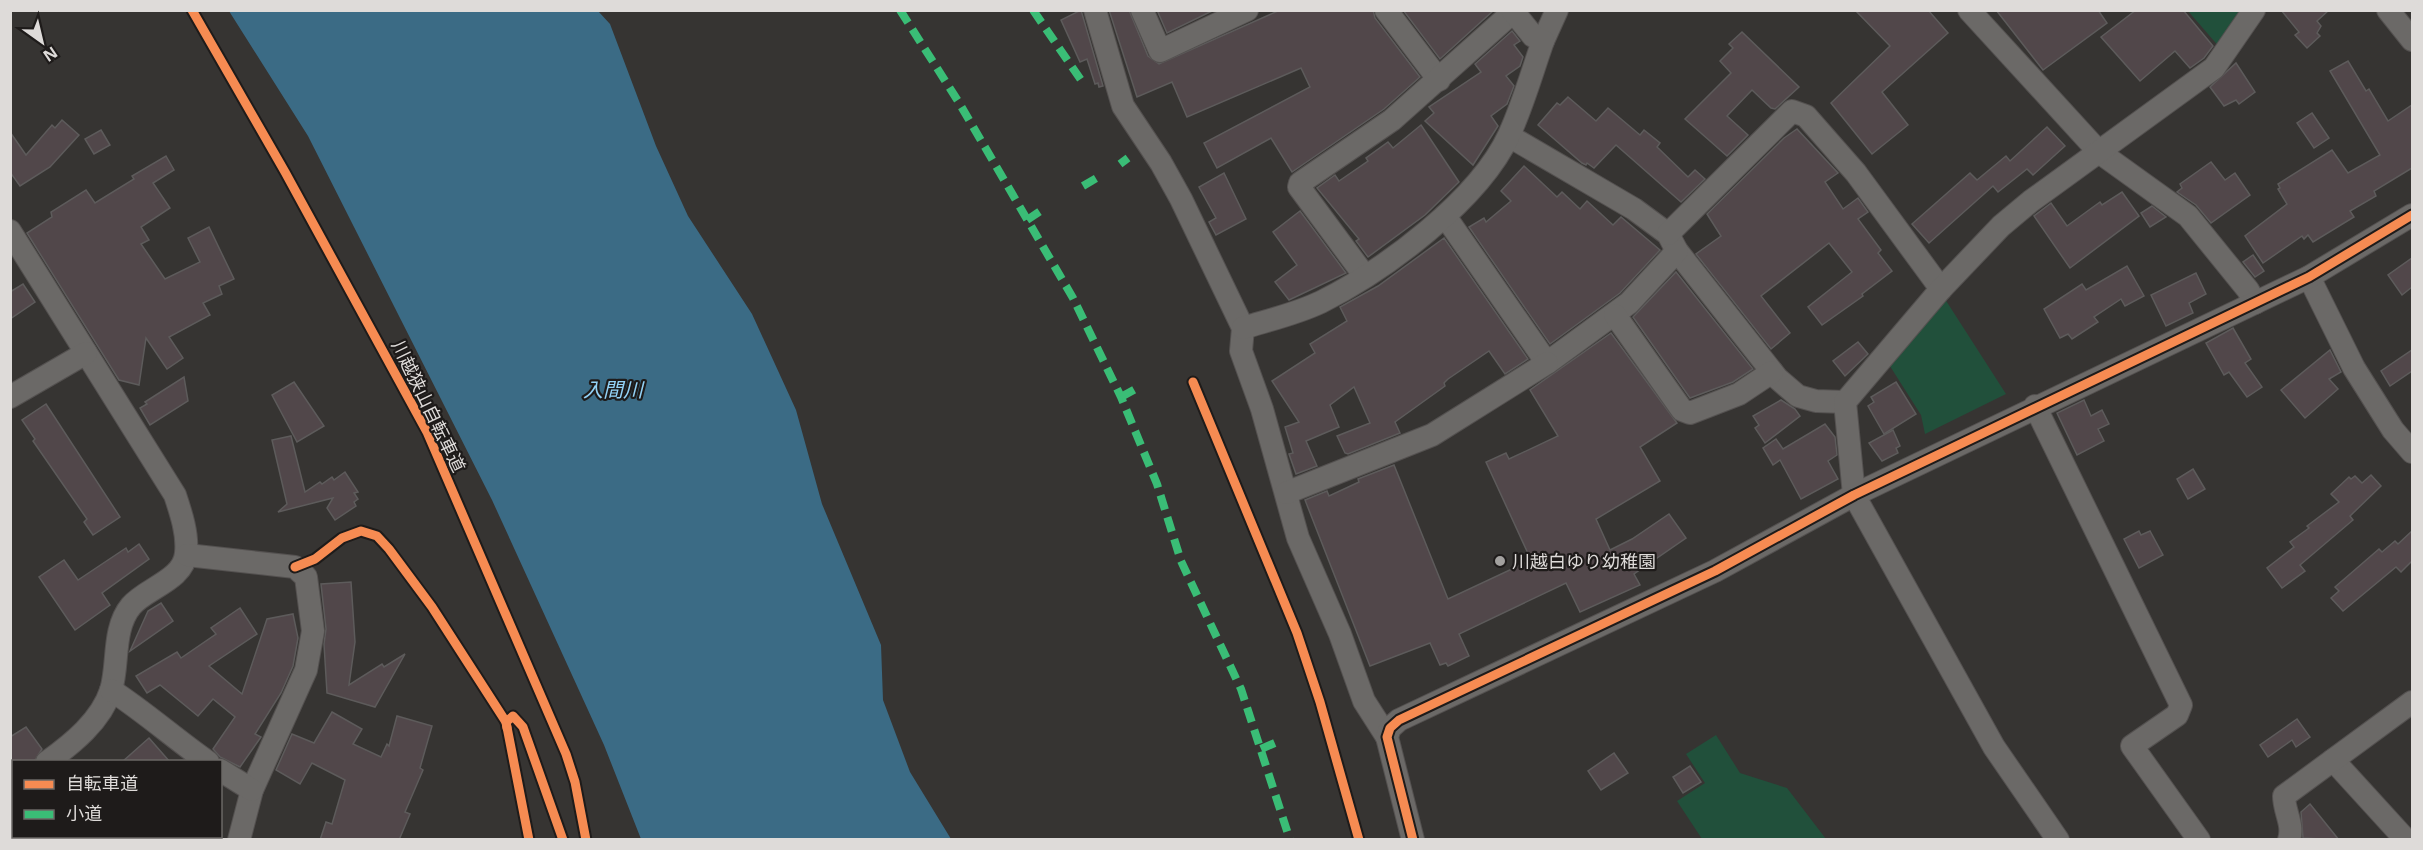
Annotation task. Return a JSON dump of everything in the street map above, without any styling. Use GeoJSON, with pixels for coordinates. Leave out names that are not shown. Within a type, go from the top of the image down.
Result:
{"type":"FeatureCollection","features":[{"type":"Feature","properties":{"kind":"street"},"geometry":{"type":"LineString","coordinates":[[1095,10],[1123,106],[1161,163],[1181,199],[1243,328],[1241,351],[1298,538],[1340,634],[1364,701],[1387,737],[1413,840]]}},
{"type":"Feature","properties":{"kind":"street"},"geometry":{"type":"LineString","coordinates":[[1142,10],[1160,51],[1247,10]]}},
{"type":"Feature","properties":{"kind":"street"},"geometry":{"type":"LineString","coordinates":[[1386,10],[1439,80]]}},
{"type":"Feature","properties":{"kind":"street"},"geometry":{"type":"LineString","coordinates":[[1243,328],[1322,301],[1382,266],[1445,216],[1479,181],[1509,136],[1543,40],[1557,10]]}},
{"type":"Feature","properties":{"kind":"street"},"geometry":{"type":"LineString","coordinates":[[1969,10],[2099,152],[2188,216],[2248,290],[2255,303]]}},
{"type":"Feature","properties":{"kind":"street"},"geometry":{"type":"LineString","coordinates":[[2058,840],[1994,747],[1854,495],[1845,402],[1941,289],[2001,226],[2214,68],[2254,10]]}},
{"type":"Feature","properties":{"kind":"street"},"geometry":{"type":"LineString","coordinates":[[2388,10],[2412,40]]}},
{"type":"Feature","properties":{"kind":"street"},"geometry":{"type":"LineString","coordinates":[[1364,275],[1299,187],[1300,183],[1392,120],[1439,80],[1512,11],[1533,36],[1543,40]]}},
{"type":"Feature","properties":{"kind":"street"},"geometry":{"type":"LineString","coordinates":[[1286,493],[1432,435],[1547,363],[1615,315],[1639,294],[1672,242],[1792,111],[1806,116],[1856,173],[1941,289]]}},
{"type":"Feature","properties":{"kind":"street"},"geometry":{"type":"LineString","coordinates":[[1509,136],[1634,209],[1672,242],[1772,372],[1798,396],[1816,401],[1845,402]]}},
{"type":"Feature","properties":{"kind":"street"},"geometry":{"type":"LineString","coordinates":[[1387,737],[1390,728],[1399,720],[1715,571],[1854,495],[2308,277],[2412,215]]}},
{"type":"Feature","properties":{"kind":"street"},"geometry":{"type":"LineString","coordinates":[[1445,216],[1547,363]]}},
{"type":"Feature","properties":{"kind":"street"},"geometry":{"type":"LineString","coordinates":[[10,231],[175,495],[184,523],[187,555],[176,573],[131,606],[118,638],[111,690],[104,706],[88,728],[49,760]]}},
{"type":"Feature","properties":{"kind":"street"},"geometry":{"type":"LineString","coordinates":[[2308,277],[2354,368],[2393,430],[2412,452]]}},
{"type":"Feature","properties":{"kind":"street"},"geometry":{"type":"LineString","coordinates":[[1615,315],[1682,410],[1690,413],[1739,394],[1772,372]]}},
{"type":"Feature","properties":{"kind":"street"},"geometry":{"type":"LineString","coordinates":[[10,397],[86,353]]}},
{"type":"Feature","properties":{"kind":"street"},"geometry":{"type":"LineString","coordinates":[[2036,406],[2181,705],[2177,715],[2132,746],[2199,840]]}},
{"type":"Feature","properties":{"kind":"street"},"geometry":{"type":"LineString","coordinates":[[187,555],[295,567],[306,577],[313,632],[306,670],[252,790],[240,840]]}},
{"type":"Feature","properties":{"kind":"street"},"geometry":{"type":"LineString","coordinates":[[111,690],[144,711],[168,733],[205,760]]}},
{"type":"Feature","properties":{"kind":"street"},"geometry":{"type":"LineString","coordinates":[[2289,840],[2292,829],[2284,805],[2284,796],[2412,702]]}},
{"type":"Feature","properties":{"kind":"street"},"geometry":{"type":"LineString","coordinates":[[2333,760],[2406,840]]}},
{"type":"Feature","properties":{"kind":"street"},"geometry":{"type":"LineString","coordinates":[[222,771],[252,790]]}},
{"type":"Feature","properties":{"kind":"green space"},"geometry":{"type":"Polygon","coordinates":[[[2188,11],[2247,11],[2221,49],[2188,11]]]}},
{"type":"Feature","properties":{"kind":"green space"},"geometry":{"type":"Polygon","coordinates":[[[1943,296],[2006,394],[1925,434],[1921,415],[1888,363],[1943,296]]]}},
{"type":"Feature","properties":{"kind":"green space"},"geometry":{"type":"Polygon","coordinates":[[[1716,735],[1740,773],[1787,788],[1826,839],[1702,839],[1677,801],[1705,783],[1686,754],[1716,735]]]}},
{"type":"Feature","properties":{"kind":"water","name":"入間川"},"geometry":{"type":"Polygon","coordinates":[[[229,11],[598,11],[610,24],[656,146],[688,216],[752,314],[796,410],[822,504],[881,645],[883,700],[910,772],[951,839],[641,839],[604,745],[492,500],[308,136],[229,11]]]}},
{"type":"Feature","properties":{"kind":"building"},"geometry":{"type":"Polygon","coordinates":[[[1081,10],[1103,86],[1099,87],[1098,83],[1095,84],[1087,59],[1080,62],[1061,20],[1081,10]]]}},
{"type":"Feature","properties":{"kind":"building"},"geometry":{"type":"Polygon","coordinates":[[[1109,10],[1129,10],[1148,56],[1159,64],[1280,10],[1373,10],[1375,18],[1420,77],[1384,109],[1292,172],[1271,138],[1217,168],[1204,143],[1310,87],[1301,68],[1187,117],[1172,82],[1137,97],[1109,10]]]}},
{"type":"Feature","properties":{"kind":"building"},"geometry":{"type":"Polygon","coordinates":[[[1157,10],[1214,10],[1167,33],[1157,10]]]}},
{"type":"Feature","properties":{"kind":"building"},"geometry":{"type":"Polygon","coordinates":[[[1403,10],[1494,10],[1440,59],[1403,10]]]}},
{"type":"Feature","properties":{"kind":"building"},"geometry":{"type":"Polygon","coordinates":[[[1855,10],[1928,10],[1948,33],[1882,92],[1908,125],[1872,154],[1831,103],[1890,46],[1855,10]]]}},
{"type":"Feature","properties":{"kind":"building"},"geometry":{"type":"Polygon","coordinates":[[[1996,10],[2098,10],[2107,23],[2043,70],[1996,10]]]}},
{"type":"Feature","properties":{"kind":"building"},"geometry":{"type":"Polygon","coordinates":[[[2136,10],[2183,10],[2213,46],[2204,58],[2190,68],[2175,51],[2140,81],[2101,37],[2136,10]]]}},
{"type":"Feature","properties":{"kind":"building"},"geometry":{"type":"Polygon","coordinates":[[[2281,10],[2329,10],[2317,21],[2321,26],[2317,33],[2320,36],[2307,48],[2295,35],[2299,32],[2281,10]]]}},
{"type":"Feature","properties":{"kind":"building"},"geometry":{"type":"Polygon","coordinates":[[[1512,31],[1520,41],[1514,45],[1523,57],[1520,66],[1506,76],[1514,86],[1507,104],[1491,116],[1498,126],[1473,165],[1425,121],[1434,113],[1429,107],[1481,72],[1475,64],[1512,31]]]}},
{"type":"Feature","properties":{"kind":"building"},"geometry":{"type":"Polygon","coordinates":[[[1742,32],[1799,87],[1775,109],[1752,90],[1727,116],[1748,135],[1727,156],[1685,119],[1731,73],[1720,61],[1733,48],[1729,44],[1742,32]]]}},
{"type":"Feature","properties":{"kind":"building"},"geometry":{"type":"Polygon","coordinates":[[[2348,61],[2366,91],[2369,89],[2388,121],[2412,105],[2412,168],[2374,191],[2376,196],[2350,211],[2354,217],[2313,242],[2308,235],[2304,239],[2302,236],[2263,263],[2245,236],[2287,204],[2278,189],[2280,188],[2278,184],[2332,150],[2348,173],[2380,155],[2330,71],[2348,61]]]}},
{"type":"Feature","properties":{"kind":"building"},"geometry":{"type":"Polygon","coordinates":[[[2236,63],[2255,92],[2239,104],[2236,100],[2224,106],[2210,87],[2236,63]]]}},
{"type":"Feature","properties":{"kind":"building"},"geometry":{"type":"Polygon","coordinates":[[[1568,97],[1596,121],[1608,108],[1640,135],[1644,130],[1660,143],[1657,147],[1688,177],[1695,170],[1705,179],[1681,202],[1616,145],[1594,168],[1587,163],[1586,165],[1582,163],[1538,125],[1557,103],[1560,105],[1568,97]]]}},
{"type":"Feature","properties":{"kind":"building"},"geometry":{"type":"Polygon","coordinates":[[[2312,113],[2329,138],[2314,148],[2297,123],[2312,113]]]}},
{"type":"Feature","properties":{"kind":"building"},"geometry":{"type":"Polygon","coordinates":[[[62,120],[79,135],[50,167],[20,186],[10,172],[10,132],[26,155],[52,125],[55,128],[62,120]]]}},
{"type":"Feature","properties":{"kind":"building"},"geometry":{"type":"Polygon","coordinates":[[[1421,125],[1459,182],[1425,215],[1368,257],[1356,241],[1359,239],[1317,188],[1335,175],[1339,181],[1368,161],[1366,158],[1388,142],[1393,148],[1421,125]]]}},
{"type":"Feature","properties":{"kind":"building"},"geometry":{"type":"Polygon","coordinates":[[[2047,127],[2065,146],[2033,175],[2027,169],[1998,192],[1993,186],[1929,243],[1912,224],[1970,173],[1977,180],[2006,156],[2010,161],[2047,127]]]}},
{"type":"Feature","properties":{"kind":"building"},"geometry":{"type":"Polygon","coordinates":[[[1797,129],[1838,173],[1825,182],[1843,209],[1858,198],[1868,212],[1858,219],[1881,250],[1878,253],[1892,271],[1862,294],[1863,296],[1822,325],[1808,307],[1852,272],[1829,243],[1761,296],[1790,333],[1771,349],[1696,254],[1721,236],[1707,214],[1784,138],[1797,129]]]}},
{"type":"Feature","properties":{"kind":"building"},"geometry":{"type":"Polygon","coordinates":[[[101,130],[110,145],[94,154],[85,139],[101,130]]]}},
{"type":"Feature","properties":{"kind":"building"},"geometry":{"type":"Polygon","coordinates":[[[166,156],[174,170],[153,183],[170,208],[141,227],[149,240],[141,244],[165,279],[200,262],[188,238],[209,227],[234,279],[219,286],[222,294],[203,303],[210,315],[169,337],[183,358],[167,369],[146,338],[139,385],[119,380],[27,233],[52,217],[51,212],[86,190],[95,203],[134,179],[132,176],[166,156]]]}},
{"type":"Feature","properties":{"kind":"building"},"geometry":{"type":"Polygon","coordinates":[[[2211,162],[2225,180],[2235,173],[2250,195],[2211,223],[2196,205],[2177,192],[2182,188],[2180,184],[2211,162]]]}},
{"type":"Feature","properties":{"kind":"building"},"geometry":{"type":"Polygon","coordinates":[[[1524,166],[1557,197],[1562,192],[1580,209],[1587,201],[1613,225],[1621,217],[1660,250],[1620,293],[1550,344],[1469,227],[1484,218],[1486,222],[1511,201],[1501,191],[1524,166]]]}},
{"type":"Feature","properties":{"kind":"building"},"geometry":{"type":"Polygon","coordinates":[[[1224,173],[1246,219],[1216,235],[1209,222],[1216,218],[1199,187],[1224,173]]]}},
{"type":"Feature","properties":{"kind":"building"},"geometry":{"type":"Polygon","coordinates":[[[2122,192],[2139,216],[2070,268],[2034,216],[2051,203],[2067,226],[2100,202],[2102,205],[2122,192]]]}},
{"type":"Feature","properties":{"kind":"building"},"geometry":{"type":"Polygon","coordinates":[[[2152,206],[2166,217],[2150,227],[2141,213],[2152,206]]]}},
{"type":"Feature","properties":{"kind":"building"},"geometry":{"type":"Polygon","coordinates":[[[1300,211],[1346,273],[1289,300],[1275,282],[1297,265],[1273,232],[1300,211]]]}},
{"type":"Feature","properties":{"kind":"building"},"geometry":{"type":"Polygon","coordinates":[[[1444,238],[1528,359],[1505,374],[1489,351],[1448,379],[1444,383],[1445,386],[1395,422],[1400,433],[1348,454],[1345,453],[1337,436],[1370,423],[1354,387],[1330,405],[1339,427],[1306,441],[1317,466],[1296,474],[1289,454],[1293,453],[1285,427],[1299,422],[1272,381],[1315,353],[1310,344],[1347,321],[1340,307],[1378,286],[1444,238]]]}},
{"type":"Feature","properties":{"kind":"building"},"geometry":{"type":"Polygon","coordinates":[[[2253,255],[2264,271],[2255,277],[2243,262],[2253,255]]]}},
{"type":"Feature","properties":{"kind":"building"},"geometry":{"type":"Polygon","coordinates":[[[2412,258],[2412,287],[2402,295],[2388,275],[2412,258]]]}},
{"type":"Feature","properties":{"kind":"building"},"geometry":{"type":"Polygon","coordinates":[[[2127,266],[2144,296],[2125,306],[2121,299],[2094,317],[2098,322],[2072,339],[2068,334],[2060,338],[2044,309],[2082,284],[2086,290],[2127,266]]]}},
{"type":"Feature","properties":{"kind":"building"},"geometry":{"type":"Polygon","coordinates":[[[1676,272],[1753,369],[1733,382],[1690,398],[1633,317],[1676,272]]]}},
{"type":"Feature","properties":{"kind":"building"},"geometry":{"type":"Polygon","coordinates":[[[2196,273],[2206,294],[2189,303],[2193,313],[2166,326],[2151,295],[2196,273]]]}},
{"type":"Feature","properties":{"kind":"building"},"geometry":{"type":"Polygon","coordinates":[[[23,284],[35,302],[10,319],[10,292],[23,284]]]}},
{"type":"Feature","properties":{"kind":"building"},"geometry":{"type":"Polygon","coordinates":[[[2233,328],[2251,359],[2245,363],[2262,387],[2247,397],[2229,372],[2224,375],[2206,343],[2233,328]]]}},
{"type":"Feature","properties":{"kind":"building"},"geometry":{"type":"Polygon","coordinates":[[[1611,333],[1677,423],[1640,447],[1660,481],[1596,519],[1610,550],[1632,539],[1669,514],[1686,538],[1634,574],[1640,585],[1580,612],[1566,583],[1459,634],[1469,656],[1448,666],[1446,663],[1440,665],[1430,643],[1370,666],[1305,500],[1327,491],[1329,496],[1359,482],[1358,479],[1394,465],[1448,599],[1531,560],[1486,462],[1506,453],[1509,459],[1558,436],[1530,390],[1611,333]]]}},
{"type":"Feature","properties":{"kind":"building"},"geometry":{"type":"Polygon","coordinates":[[[1858,342],[1868,354],[1845,376],[1833,361],[1858,342]]]}},
{"type":"Feature","properties":{"kind":"building"},"geometry":{"type":"Polygon","coordinates":[[[2330,350],[2341,372],[2329,379],[2338,389],[2305,418],[2281,390],[2330,350]]]}},
{"type":"Feature","properties":{"kind":"building"},"geometry":{"type":"Polygon","coordinates":[[[2412,350],[2412,371],[2390,386],[2381,371],[2412,350]]]}},
{"type":"Feature","properties":{"kind":"building"},"geometry":{"type":"Polygon","coordinates":[[[184,377],[188,401],[150,425],[140,408],[147,404],[145,402],[184,377]]]}},
{"type":"Feature","properties":{"kind":"building"},"geometry":{"type":"Polygon","coordinates":[[[294,382],[324,426],[297,442],[272,395],[294,382]]]}},
{"type":"Feature","properties":{"kind":"building"},"geometry":{"type":"Polygon","coordinates":[[[1896,382],[1916,414],[1884,434],[1868,406],[1874,402],[1871,397],[1896,382]]]}},
{"type":"Feature","properties":{"kind":"building"},"geometry":{"type":"Polygon","coordinates":[[[1781,400],[1795,409],[1800,416],[1765,443],[1755,428],[1759,425],[1753,416],[1781,400]]]}},
{"type":"Feature","properties":{"kind":"building"},"geometry":{"type":"Polygon","coordinates":[[[2084,400],[2091,416],[2102,410],[2109,424],[2098,429],[2104,441],[2077,455],[2057,413],[2084,400]]]}},
{"type":"Feature","properties":{"kind":"building"},"geometry":{"type":"Polygon","coordinates":[[[46,404],[120,517],[93,535],[84,522],[87,519],[33,441],[35,439],[22,420],[46,404]]]}},
{"type":"Feature","properties":{"kind":"building"},"geometry":{"type":"Polygon","coordinates":[[[1825,424],[1835,437],[1837,455],[1828,461],[1838,479],[1801,499],[1780,460],[1773,465],[1763,448],[1776,439],[1783,449],[1825,424]]]}},
{"type":"Feature","properties":{"kind":"building"},"geometry":{"type":"Polygon","coordinates":[[[1893,430],[1900,446],[1896,448],[1898,453],[1882,461],[1869,443],[1893,430]]]}},
{"type":"Feature","properties":{"kind":"building"},"geometry":{"type":"Polygon","coordinates":[[[291,436],[305,492],[332,477],[334,480],[345,472],[358,492],[354,493],[358,499],[354,502],[356,506],[335,520],[327,508],[333,498],[278,512],[287,504],[272,440],[291,436]]]}},
{"type":"Feature","properties":{"kind":"building"},"geometry":{"type":"Polygon","coordinates":[[[2193,469],[2205,489],[2188,499],[2177,479],[2193,469]]]}},
{"type":"Feature","properties":{"kind":"building"},"geometry":{"type":"Polygon","coordinates":[[[2371,475],[2381,486],[2350,516],[2353,520],[2300,565],[2305,571],[2282,588],[2267,568],[2294,547],[2290,542],[2309,528],[2307,526],[2339,502],[2331,494],[2349,477],[2351,479],[2355,476],[2362,483],[2371,475]]]}},
{"type":"Feature","properties":{"kind":"building"},"geometry":{"type":"Polygon","coordinates":[[[2139,531],[2141,535],[2150,531],[2163,555],[2139,568],[2124,539],[2139,531]]]}},
{"type":"Feature","properties":{"kind":"building"},"geometry":{"type":"Polygon","coordinates":[[[2412,531],[2412,561],[2401,572],[2396,567],[2343,611],[2331,598],[2339,591],[2335,587],[2379,549],[2382,552],[2395,541],[2398,544],[2412,531]]]}},
{"type":"Feature","properties":{"kind":"building"},"geometry":{"type":"Polygon","coordinates":[[[139,544],[149,559],[102,593],[110,605],[75,630],[39,577],[64,560],[78,580],[126,548],[128,552],[139,544]]]}},
{"type":"Feature","properties":{"kind":"building"},"geometry":{"type":"Polygon","coordinates":[[[351,582],[355,642],[349,685],[382,664],[384,667],[405,654],[375,707],[327,693],[324,644],[326,629],[321,584],[351,582]]]}},
{"type":"Feature","properties":{"kind":"building"},"geometry":{"type":"Polygon","coordinates":[[[161,603],[173,621],[130,651],[148,611],[161,603]]]}},
{"type":"Feature","properties":{"kind":"building"},"geometry":{"type":"Polygon","coordinates":[[[240,608],[257,634],[209,666],[242,694],[267,619],[293,614],[298,638],[293,666],[281,693],[255,734],[261,737],[240,767],[220,757],[213,749],[235,717],[213,699],[198,716],[160,685],[147,693],[136,676],[177,652],[181,658],[216,634],[211,628],[240,608]]]}},
{"type":"Feature","properties":{"kind":"building"},"geometry":{"type":"Polygon","coordinates":[[[332,712],[362,729],[353,744],[381,757],[387,744],[389,746],[397,716],[432,726],[420,768],[423,770],[405,812],[410,814],[399,840],[320,840],[326,822],[332,824],[345,780],[312,763],[300,784],[276,770],[292,734],[314,743],[332,712]]]}},
{"type":"Feature","properties":{"kind":"building"},"geometry":{"type":"Polygon","coordinates":[[[2297,719],[2310,737],[2296,747],[2292,740],[2268,757],[2260,745],[2297,719]]]}},
{"type":"Feature","properties":{"kind":"building"},"geometry":{"type":"Polygon","coordinates":[[[26,727],[42,749],[35,760],[12,760],[10,770],[10,737],[26,727]]]}},
{"type":"Feature","properties":{"kind":"building"},"geometry":{"type":"Polygon","coordinates":[[[149,738],[168,760],[124,760],[149,738]]]}},
{"type":"Feature","properties":{"kind":"building"},"geometry":{"type":"Polygon","coordinates":[[[1614,753],[1628,773],[1601,790],[1588,771],[1614,753]]]}},
{"type":"Feature","properties":{"kind":"building"},"geometry":{"type":"Polygon","coordinates":[[[1690,766],[1701,782],[1683,793],[1673,777],[1690,766]]]}},
{"type":"Feature","properties":{"kind":"building"},"geometry":{"type":"Polygon","coordinates":[[[2310,804],[2339,840],[2303,838],[2301,812],[2310,804]]]}},
{"type":"Feature","properties":{"kind":"marked path"},"geometry":{"type":"LineString","coordinates":[[900,10],[958,101],[1073,298],[1121,397],[1157,484],[1181,561],[1241,689],[1290,840]]}},
{"type":"Feature","properties":{"kind":"marked path"},"geometry":{"type":"LineString","coordinates":[[1033,10],[1081,80]]}},
{"type":"Feature","properties":{"kind":"marked path"},"geometry":{"type":"LineString","coordinates":[[1120,164],[1128,158]]}},
{"type":"Feature","properties":{"kind":"marked path"},"geometry":{"type":"LineString","coordinates":[[1083,186],[1100,176]]}},
{"type":"Feature","properties":{"kind":"marked path"},"geometry":{"type":"LineString","coordinates":[[1027,220],[1045,208]]}},
{"type":"Feature","properties":{"kind":"marked path"},"geometry":{"type":"LineString","coordinates":[[1121,397],[1139,387]]}},
{"type":"Feature","properties":{"kind":"marked path"},"geometry":{"type":"LineString","coordinates":[[1261,749],[1277,742]]}},
{"type":"Feature","properties":{"kind":"cycle path","name":"川越狭山自転車道"},"geometry":{"type":"LineString","coordinates":[[192,10],[285,172],[427,432],[566,754],[575,782],[586,840]]}},
{"type":"Feature","properties":{"kind":"cycle path"},"geometry":{"type":"LineString","coordinates":[[1413,840],[1387,737],[1390,728],[1399,720],[1715,571],[1854,495],[2309,277],[2412,215]]}},
{"type":"Feature","properties":{"kind":"cycle path"},"geometry":{"type":"LineString","coordinates":[[1193,382],[1297,633],[1320,702],[1359,840]]}},
{"type":"Feature","properties":{"kind":"cycle path"},"geometry":{"type":"LineString","coordinates":[[295,567],[315,559],[342,538],[361,531],[377,536],[389,549],[432,607],[506,722],[529,840]]}},
{"type":"Feature","properties":{"kind":"cycle path"},"geometry":{"type":"LineString","coordinates":[[507,728],[506,722],[513,716],[523,727],[563,840]]}},
{"type":"Feature","properties":{"kind":"place","name":"川越白ゆり幼稚園"},"geometry":{"type":"Point","coordinates":[1500,561]}}]}
